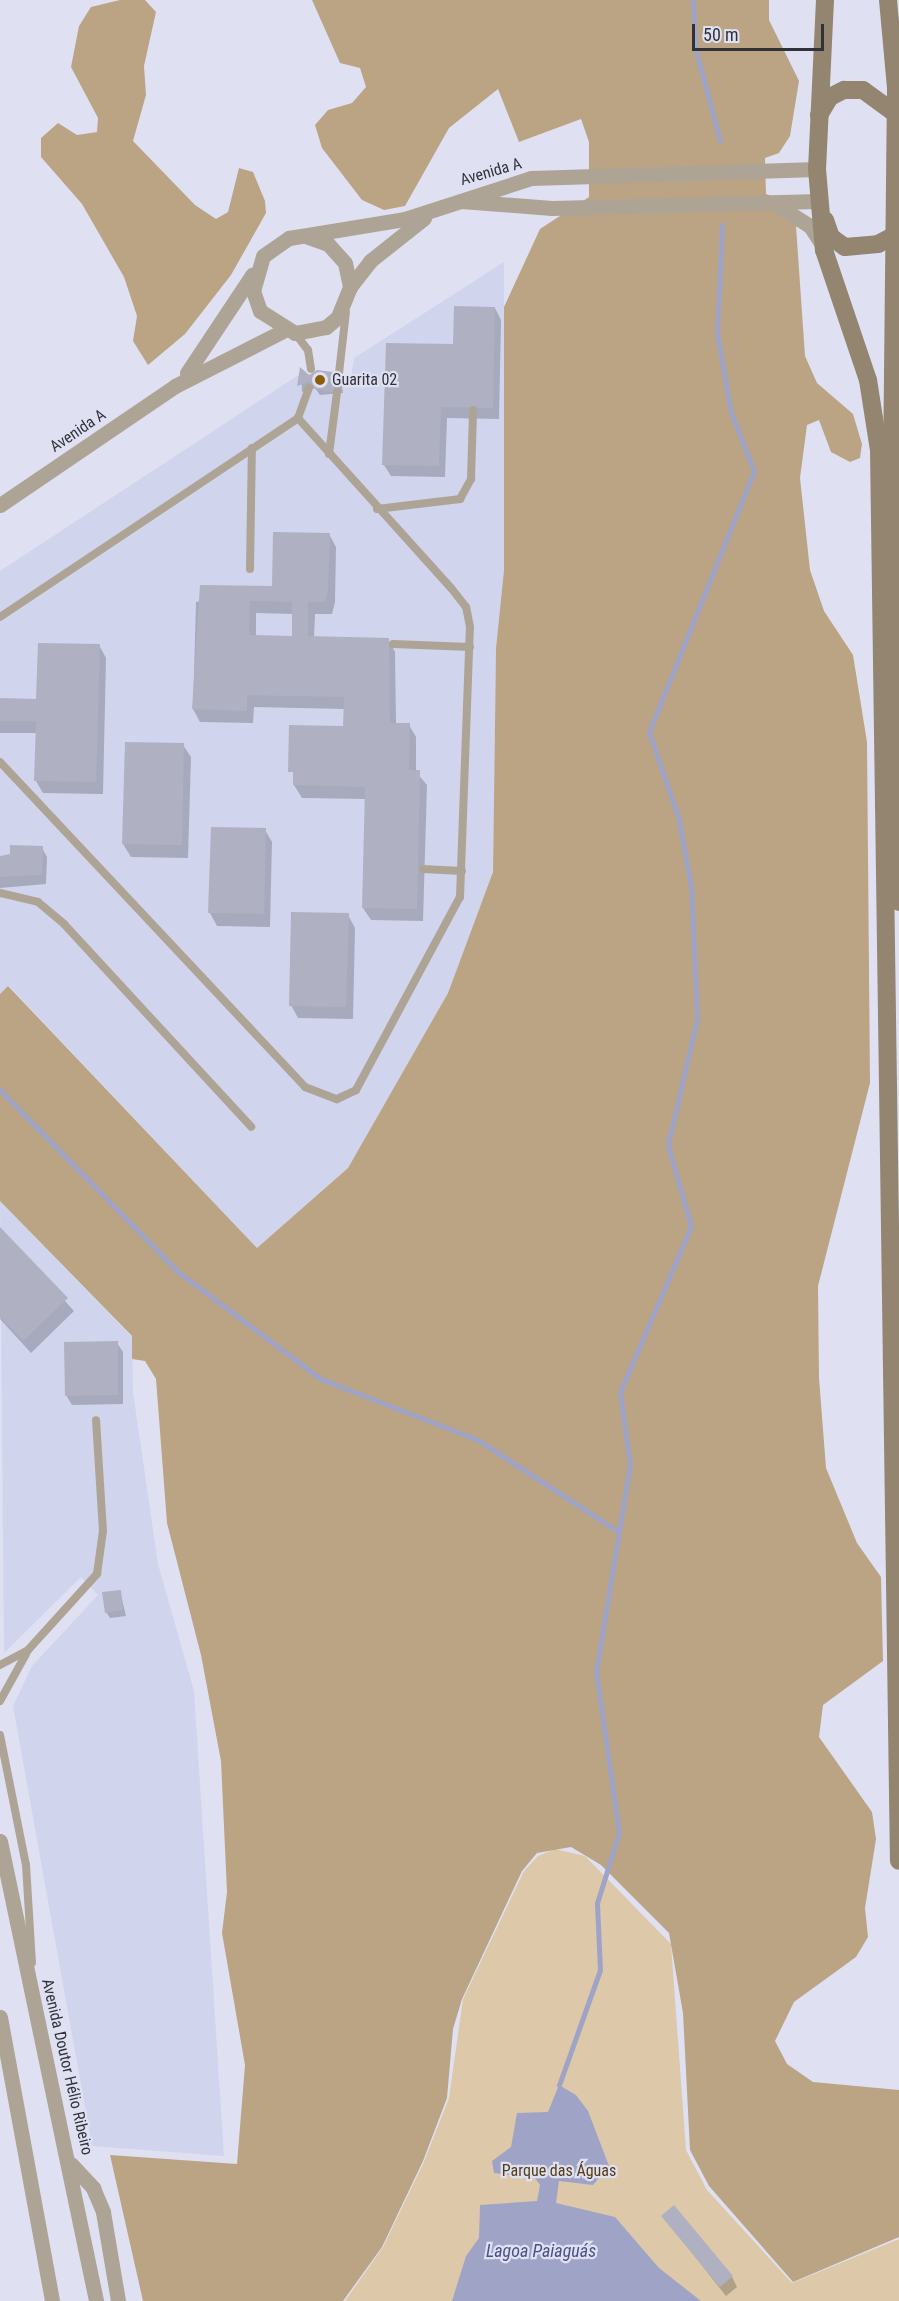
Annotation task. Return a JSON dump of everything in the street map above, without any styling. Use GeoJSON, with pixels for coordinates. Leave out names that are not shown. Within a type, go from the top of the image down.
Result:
{"type":"FeatureCollection","features":[{"type":"Feature","properties":{"kind":"street"},"geometry":{"type":"LineString","coordinates":[[825,0],[817,169],[823,246],[829,276],[868,380],[879,450],[899,1861]]}},
{"type":"Feature","properties":{"kind":"street"},"geometry":{"type":"LineString","coordinates":[[888,0],[898,171],[892,488],[899,902]]}},
{"type":"Feature","properties":{"kind":"street"},"geometry":{"type":"LineString","coordinates":[[818,118],[830,97],[844,90],[863,90],[896,114]]}},
{"type":"Feature","properties":{"kind":"street","name":"Avenida A"},"geometry":{"type":"LineString","coordinates":[[456,201],[500,184],[562,175],[817,169]]}},
{"type":"Feature","properties":{"kind":"street"},"geometry":{"type":"LineString","coordinates":[[175,386],[205,353],[255,270],[274,244],[305,236],[405,219],[456,201]]}},
{"type":"Feature","properties":{"kind":"street"},"geometry":{"type":"LineString","coordinates":[[350,287],[370,261],[416,223],[456,201]]}},
{"type":"Feature","properties":{"kind":"street","name":"Avenida A"},"geometry":{"type":"LineString","coordinates":[[456,201],[552,208],[772,202],[819,204]]}},
{"type":"Feature","properties":{"kind":"street"},"geometry":{"type":"LineString","coordinates":[[772,202],[810,226],[823,246]]}},
{"type":"Feature","properties":{"kind":"street"},"geometry":{"type":"LineString","coordinates":[[819,204],[831,237],[845,247],[878,244],[897,236]]}},
{"type":"Feature","properties":{"kind":"street"},"geometry":{"type":"LineString","coordinates":[[175,386],[290,332],[326,327],[347,303],[350,287],[345,263],[328,244],[305,236]]}},
{"type":"Feature","properties":{"kind":"street"},"geometry":{"type":"LineString","coordinates":[[255,270],[253,291],[260,311],[290,332]]}},
{"type":"Feature","properties":{"kind":"street","name":"Avenida A"},"geometry":{"type":"LineString","coordinates":[[0,505],[175,386]]}},
{"type":"Feature","properties":{"kind":"street","name":"Avenida Doutor Hélio Ribeiro"},"geometry":{"type":"LineString","coordinates":[[0,1841],[71,2164],[96,2301]]}},
{"type":"Feature","properties":{"kind":"street"},"geometry":{"type":"LineString","coordinates":[[0,2018],[52,2301]]}},
{"type":"Feature","properties":{"kind":"street"},"geometry":{"type":"LineString","coordinates":[[71,2164],[93,2188],[103,2212],[118,2301]]}},
{"type":"Feature","properties":{"kind":"lane"},"geometry":{"type":"LineString","coordinates":[[339,373],[347,303]]}},
{"type":"Feature","properties":{"kind":"lane"},"geometry":{"type":"LineString","coordinates":[[290,332],[308,350],[311,369]]}},
{"type":"Feature","properties":{"kind":"lane"},"geometry":{"type":"LineString","coordinates":[[0,616],[298,418],[309,388]]}},
{"type":"Feature","properties":{"kind":"lane"},"geometry":{"type":"LineString","coordinates":[[329,454],[337,392]]}},
{"type":"Feature","properties":{"kind":"lane"},"geometry":{"type":"LineString","coordinates":[[377,509],[460,499],[471,479],[473,410]]}},
{"type":"Feature","properties":{"kind":"lane"},"geometry":{"type":"LineString","coordinates":[[0,762],[305,1088],[326,1098],[347,1096],[365,1080],[454,914],[462,871],[470,646],[466,608],[298,418]]}},
{"type":"Feature","properties":{"kind":"lane"},"geometry":{"type":"LineString","coordinates":[[250,569],[252,448]]}},
{"type":"Feature","properties":{"kind":"lane"},"geometry":{"type":"LineString","coordinates":[[393,644],[470,646]]}},
{"type":"Feature","properties":{"kind":"lane"},"geometry":{"type":"LineString","coordinates":[[423,869],[462,871]]}},
{"type":"Feature","properties":{"kind":"lane"},"geometry":{"type":"LineString","coordinates":[[0,893],[38,902],[64,924],[251,1128]]}},
{"type":"Feature","properties":{"kind":"lane"},"geometry":{"type":"LineString","coordinates":[[0,1701],[28,1650],[97,1574],[104,1531],[96,1419]]}},
{"type":"Feature","properties":{"kind":"lane"},"geometry":{"type":"LineString","coordinates":[[0,1665],[28,1650]]}},
{"type":"Feature","properties":{"kind":"lane"},"geometry":{"type":"LineString","coordinates":[[0,1735],[26,1865],[34,2004]]}},
{"type":"Feature","properties":{"kind":"shaded area"},"geometry":{"type":"Polygon","coordinates":[[[120,0],[145,0],[156,12],[144,66],[146,95],[133,141],[195,205],[216,219],[228,212],[239,168],[253,172],[265,201],[266,213],[231,275],[185,334],[148,365],[133,341],[137,316],[124,277],[82,204],[41,157],[41,138],[58,123],[77,135],[97,132],[98,118],[71,67],[79,26],[91,7],[120,0]]]}},
{"type":"Feature","properties":{"kind":"shaded area"},"geometry":{"type":"Polygon","coordinates":[[[312,0],[769,0],[769,20],[799,81],[790,136],[779,153],[765,158],[766,194],[779,199],[796,226],[805,356],[817,383],[853,414],[862,444],[860,458],[850,462],[831,452],[819,420],[807,425],[800,478],[810,570],[824,611],[853,655],[867,742],[870,1083],[818,1286],[819,1378],[826,1468],[857,1543],[881,1577],[883,1661],[823,1705],[819,1737],[872,1812],[876,1839],[865,1908],[868,1937],[856,1957],[794,2002],[775,2041],[787,2064],[813,2082],[899,2090],[899,2237],[793,2282],[709,2186],[690,2150],[683,2013],[669,1933],[601,1865],[571,1847],[537,1853],[522,1871],[462,1999],[453,2029],[447,2098],[423,2161],[382,2247],[343,2301],[143,2301],[110,2155],[237,2164],[245,2065],[222,1933],[227,1892],[221,1761],[201,1655],[167,1523],[156,1379],[145,1361],[132,1359],[132,1336],[0,1201],[0,994],[8,986],[257,1248],[348,1168],[448,993],[493,872],[496,648],[504,570],[504,307],[540,229],[589,197],[589,142],[581,119],[519,142],[498,89],[449,128],[405,206],[384,210],[362,200],[322,148],[315,125],[328,110],[352,103],[366,87],[360,68],[340,63],[312,0]]]}},
{"type":"Feature","properties":{"kind":"shaded area"},"geometry":{"type":"Polygon","coordinates":[[[504,262],[504,570],[496,648],[493,872],[448,993],[348,1168],[257,1248],[9,986],[0,994],[0,571],[297,376],[350,384],[354,358],[504,262]]]}},
{"type":"Feature","properties":{"kind":"shaded area"},"geometry":{"type":"Polygon","coordinates":[[[0,1201],[132,1337],[133,1392],[158,1564],[194,1691],[224,2156],[92,2146],[13,1706],[32,1666],[98,1595],[81,1577],[4,1653],[0,1201]]]}},
{"type":"Feature","properties":{"kind":"green space","name":"Parque das Águas"},"geometry":{"type":"Polygon","coordinates":[[[555,1849],[585,1856],[671,1944],[686,2150],[707,2190],[792,2283],[899,2239],[899,2301],[345,2301],[383,2247],[423,2164],[449,2098],[463,1999],[524,1871],[538,1856],[555,1849]]]}},
{"type":"Feature","properties":{"kind":"water","name":"Lagoa Paiaguás"},"geometry":{"type":"Polygon","coordinates":[[[559,2085],[576,2095],[588,2111],[609,2166],[593,2185],[559,2181],[556,2203],[615,2217],[659,2268],[701,2301],[452,2301],[466,2256],[479,2238],[480,2205],[537,2201],[540,2185],[535,2178],[494,2173],[492,2161],[511,2147],[517,2113],[548,2112],[559,2085]]]}},
{"type":"Feature","properties":{"kind":"building"},"geometry":{"type":"Polygon","coordinates":[[[454,306],[495,307],[493,408],[441,407],[439,466],[382,465],[386,343],[453,344],[454,306]]]}},
{"type":"Feature","properties":{"kind":"building","name":"Guarita 02"},"geometry":{"type":"Polygon","coordinates":[[[300,367],[309,375],[317,370],[333,372],[342,378],[341,387],[331,392],[315,389],[310,382],[297,386],[300,367]]]}},
{"type":"Feature","properties":{"kind":"building"},"geometry":{"type":"Polygon","coordinates":[[[273,532],[330,533],[328,589],[325,602],[308,602],[308,636],[389,638],[390,723],[410,723],[409,770],[420,770],[417,909],[362,908],[365,787],[293,785],[293,772],[288,772],[289,725],[343,726],[344,697],[247,695],[247,711],[192,709],[200,585],[272,586],[273,532]],[[250,601],[249,635],[292,636],[292,602],[250,601]]]}},
{"type":"Feature","properties":{"kind":"building"},"geometry":{"type":"Polygon","coordinates":[[[38,643],[100,644],[96,782],[34,781],[36,721],[0,721],[0,698],[36,699],[38,643]]]}},
{"type":"Feature","properties":{"kind":"building"},"geometry":{"type":"Polygon","coordinates":[[[125,742],[184,743],[182,845],[122,844],[125,742]]]}},
{"type":"Feature","properties":{"kind":"building"},"geometry":{"type":"Polygon","coordinates":[[[211,827],[266,828],[264,914],[208,913],[211,827]]]}},
{"type":"Feature","properties":{"kind":"building"},"geometry":{"type":"Polygon","coordinates":[[[10,845],[43,846],[42,875],[0,877],[0,856],[10,854],[10,845]]]}},
{"type":"Feature","properties":{"kind":"building"},"geometry":{"type":"Polygon","coordinates":[[[291,912],[349,913],[346,1007],[289,1006],[291,912]]]}},
{"type":"Feature","properties":{"kind":"building"},"geometry":{"type":"Polygon","coordinates":[[[0,1227],[68,1298],[23,1341],[0,1317],[0,1227]]]}},
{"type":"Feature","properties":{"kind":"building"},"geometry":{"type":"Polygon","coordinates":[[[118,1341],[118,1395],[65,1396],[64,1342],[118,1341]]]}},
{"type":"Feature","properties":{"kind":"building"},"geometry":{"type":"Polygon","coordinates":[[[121,1590],[123,1610],[105,1613],[102,1592],[121,1590]]]}},
{"type":"Feature","properties":{"kind":"building"},"geometry":{"type":"Polygon","coordinates":[[[674,2205],[733,2276],[720,2287],[661,2216],[674,2205]]]}},
{"type":"Feature","properties":{"kind":"waterway"},"geometry":{"type":"LineString","coordinates":[[693,0],[695,47],[720,141]]}},
{"type":"Feature","properties":{"kind":"waterway"},"geometry":{"type":"LineString","coordinates":[[559,2085],[600,1970],[597,1903],[619,1833],[596,1672],[630,1465],[620,1392],[691,1226],[668,1145],[697,1018],[691,887],[679,820],[649,732],[754,471],[731,413],[717,333],[722,225]]}},
{"type":"Feature","properties":{"kind":"waterway"},"geometry":{"type":"LineString","coordinates":[[0,1090],[177,1271],[321,1379],[478,1440],[619,1532]]}},
{"type":"Feature","properties":{"kind":"place","name":"Guarita 02"},"geometry":{"type":"Point","coordinates":[320,380]}}]}
